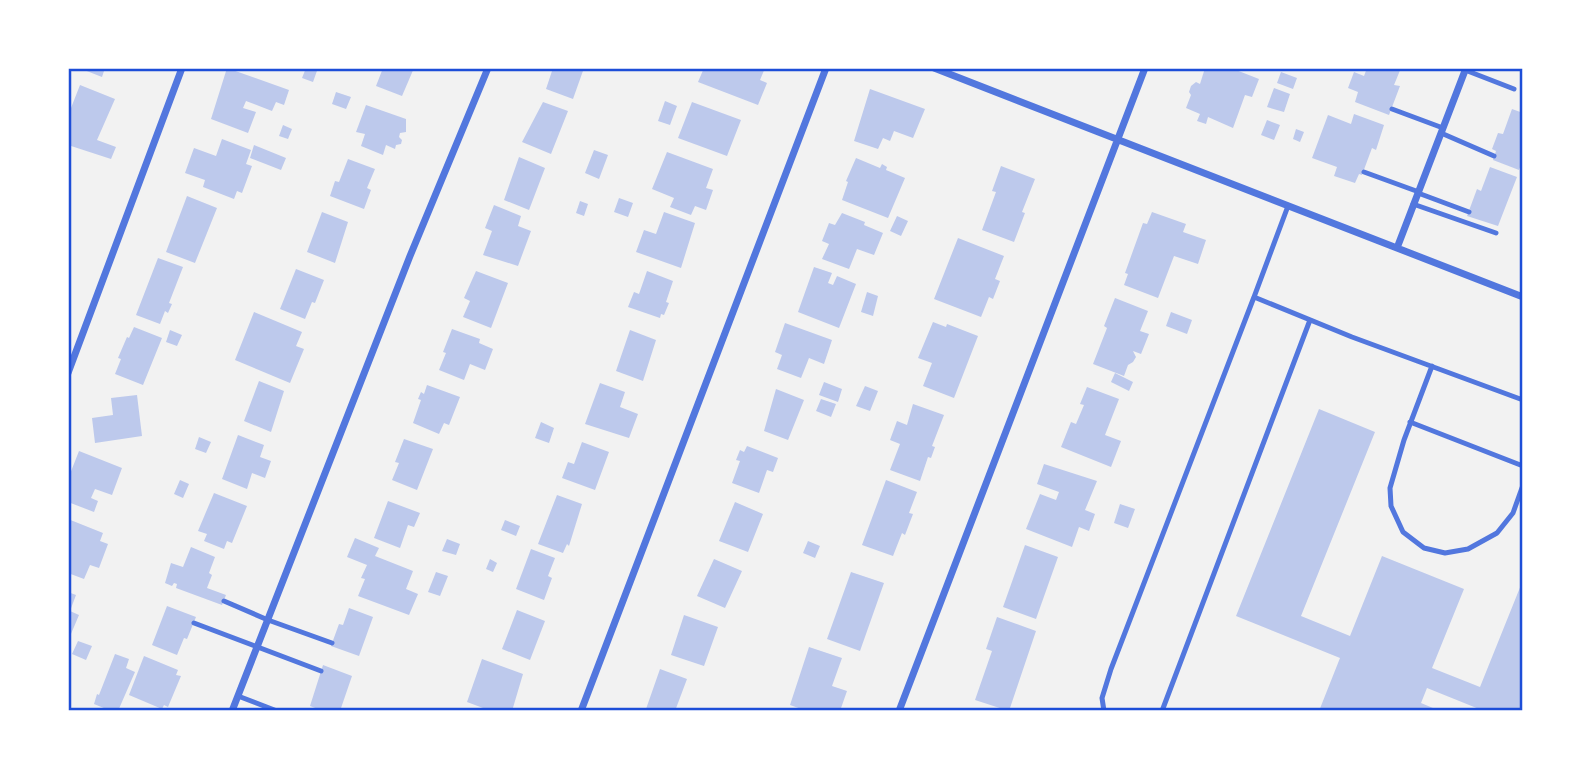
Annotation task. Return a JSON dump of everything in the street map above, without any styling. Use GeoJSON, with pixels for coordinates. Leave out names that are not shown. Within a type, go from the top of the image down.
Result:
{"type":"FeatureCollection","features":[{"type":"Feature","properties":{"kind":"street"},"geometry":{"type":"LineString","coordinates":[[68,373],[182,68]]}},
{"type":"Feature","properties":{"kind":"street"},"geometry":{"type":"LineString","coordinates":[[232,711],[410,256],[488,68]]}},
{"type":"Feature","properties":{"kind":"street"},"geometry":{"type":"LineString","coordinates":[[581,711],[826,68]]}},
{"type":"Feature","properties":{"kind":"street"},"geometry":{"type":"LineString","coordinates":[[934,68],[1523,297]]}},
{"type":"Feature","properties":{"kind":"street"},"geometry":{"type":"LineString","coordinates":[[899,711],[1144,68]]}},
{"type":"Feature","properties":{"kind":"street"},"geometry":{"type":"LineString","coordinates":[[1397,248],[1466,69]]}},
{"type":"Feature","properties":{"kind":"lane"},"geometry":{"type":"LineString","coordinates":[[1466,69],[1514,89]]}},
{"type":"Feature","properties":{"kind":"lane"},"geometry":{"type":"LineString","coordinates":[[1392,109],[1494,156]]}},
{"type":"Feature","properties":{"kind":"lane"},"geometry":{"type":"LineString","coordinates":[[1364,172],[1469,212]]}},
{"type":"Feature","properties":{"kind":"lane"},"geometry":{"type":"LineString","coordinates":[[1413,204],[1496,233]]}},
{"type":"Feature","properties":{"kind":"lane"},"geometry":{"type":"LineString","coordinates":[[1104,711],[1102,698],[1111,669],[1288,206]]}},
{"type":"Feature","properties":{"kind":"lane"},"geometry":{"type":"LineString","coordinates":[[1254,297],[1523,400]]}},
{"type":"Feature","properties":{"kind":"lane"},"geometry":{"type":"LineString","coordinates":[[1162,711],[1310,320]]}},
{"type":"Feature","properties":{"kind":"lane"},"geometry":{"type":"LineString","coordinates":[[1432,366],[1410,422],[1390,488],[1391,506],[1404,532],[1424,548],[1446,553],[1468,548],[1497,533],[1513,513],[1523,485]]}},
{"type":"Feature","properties":{"kind":"lane"},"geometry":{"type":"LineString","coordinates":[[1410,422],[1523,466]]}},
{"type":"Feature","properties":{"kind":"lane"},"geometry":{"type":"LineString","coordinates":[[224,601],[332,643]]}},
{"type":"Feature","properties":{"kind":"lane"},"geometry":{"type":"LineString","coordinates":[[194,623],[321,671]]}},
{"type":"Feature","properties":{"kind":"lane"},"geometry":{"type":"LineString","coordinates":[[238,696],[277,711]]}},
{"type":"Feature","properties":{"kind":"building"},"geometry":{"type":"Polygon","coordinates":[[[79,68],[105,68],[102,77],[79,68]]]}},
{"type":"Feature","properties":{"kind":"building"},"geometry":{"type":"Polygon","coordinates":[[[227,68],[289,90],[284,105],[276,102],[272,111],[246,101],[243,108],[256,112],[248,133],[211,119],[227,68]]]}},
{"type":"Feature","properties":{"kind":"building"},"geometry":{"type":"Polygon","coordinates":[[[306,68],[318,68],[313,82],[302,78],[306,68]]]}},
{"type":"Feature","properties":{"kind":"building"},"geometry":{"type":"Polygon","coordinates":[[[383,68],[414,68],[402,96],[376,86],[383,68]]]}},
{"type":"Feature","properties":{"kind":"building"},"geometry":{"type":"Polygon","coordinates":[[[553,68],[584,68],[573,99],[546,89],[553,68]]]}},
{"type":"Feature","properties":{"kind":"building"},"geometry":{"type":"Polygon","coordinates":[[[704,68],[765,68],[760,80],[767,83],[758,105],[698,82],[704,68]]]}},
{"type":"Feature","properties":{"kind":"building"},"geometry":{"type":"Polygon","coordinates":[[[1205,68],[1231,68],[1259,79],[1252,97],[1245,95],[1233,128],[1208,117],[1206,124],[1197,121],[1200,114],[1186,108],[1191,86],[1196,82],[1200,84],[1205,68]]]}},
{"type":"Feature","properties":{"kind":"building"},"geometry":{"type":"Polygon","coordinates":[[[1367,68],[1401,68],[1394,85],[1400,86],[1389,115],[1355,102],[1358,92],[1348,88],[1354,72],[1364,76],[1367,68]]]}},
{"type":"Feature","properties":{"kind":"building"},"geometry":{"type":"Polygon","coordinates":[[[1281,72],[1297,78],[1293,89],[1277,83],[1281,72]]]}},
{"type":"Feature","properties":{"kind":"building"},"geometry":{"type":"Polygon","coordinates":[[[80,85],[115,99],[97,140],[116,147],[111,159],[68,145],[68,107],[71,108],[80,85]]]}},
{"type":"Feature","properties":{"kind":"building"},"geometry":{"type":"Polygon","coordinates":[[[1274,88],[1290,94],[1284,112],[1267,107],[1274,88]]]}},
{"type":"Feature","properties":{"kind":"building"},"geometry":{"type":"Polygon","coordinates":[[[870,89],[925,109],[913,138],[894,131],[890,141],[883,138],[878,149],[854,141],[870,89]]]}},
{"type":"Feature","properties":{"kind":"building"},"geometry":{"type":"Polygon","coordinates":[[[336,92],[351,97],[346,109],[332,104],[336,92]]]}},
{"type":"Feature","properties":{"kind":"building"},"geometry":{"type":"Polygon","coordinates":[[[665,101],[677,106],[670,125],[658,121],[665,101]]]}},
{"type":"Feature","properties":{"kind":"building"},"geometry":{"type":"Polygon","coordinates":[[[543,102],[568,111],[551,154],[522,142],[543,102]]]}},
{"type":"Feature","properties":{"kind":"building"},"geometry":{"type":"Polygon","coordinates":[[[692,102],[741,120],[727,156],[678,138],[692,102]]]}},
{"type":"Feature","properties":{"kind":"building"},"geometry":{"type":"Polygon","coordinates":[[[366,105],[406,119],[406,132],[400,133],[399,137],[401,144],[396,145],[395,149],[386,145],[383,155],[361,146],[365,134],[356,132],[366,105]]]}},
{"type":"Feature","properties":{"kind":"building"},"geometry":{"type":"Polygon","coordinates":[[[1512,109],[1523,113],[1523,159],[1519,170],[1493,160],[1496,151],[1492,149],[1498,133],[1503,134],[1512,109]]]}},
{"type":"Feature","properties":{"kind":"building"},"geometry":{"type":"Polygon","coordinates":[[[1354,114],[1384,125],[1376,150],[1372,148],[1362,175],[1359,174],[1355,183],[1334,176],[1337,167],[1312,158],[1328,115],[1351,124],[1354,114]]]}},
{"type":"Feature","properties":{"kind":"building"},"geometry":{"type":"Polygon","coordinates":[[[1267,120],[1280,125],[1274,140],[1261,135],[1267,120]]]}},
{"type":"Feature","properties":{"kind":"building"},"geometry":{"type":"Polygon","coordinates":[[[283,125],[292,129],[288,139],[279,136],[283,125]]]}},
{"type":"Feature","properties":{"kind":"building"},"geometry":{"type":"Polygon","coordinates":[[[1296,129],[1304,132],[1300,142],[1293,139],[1296,129]]]}},
{"type":"Feature","properties":{"kind":"building"},"geometry":{"type":"Polygon","coordinates":[[[222,139],[251,150],[246,164],[252,166],[242,193],[237,191],[234,199],[203,187],[205,180],[185,173],[194,148],[216,156],[222,139]]]}},
{"type":"Feature","properties":{"kind":"building"},"geometry":{"type":"Polygon","coordinates":[[[254,145],[286,158],[281,170],[250,158],[254,145]]]}},
{"type":"Feature","properties":{"kind":"building"},"geometry":{"type":"Polygon","coordinates":[[[594,150],[608,155],[599,179],[585,173],[594,150]]]}},
{"type":"Feature","properties":{"kind":"building"},"geometry":{"type":"Polygon","coordinates":[[[667,152],[713,169],[706,188],[713,190],[706,210],[695,206],[691,215],[670,207],[674,198],[652,189],[667,152]]]}},
{"type":"Feature","properties":{"kind":"building"},"geometry":{"type":"Polygon","coordinates":[[[519,157],[545,168],[529,210],[504,200],[519,157]]]}},
{"type":"Feature","properties":{"kind":"building"},"geometry":{"type":"Polygon","coordinates":[[[856,158],[880,168],[882,164],[887,167],[886,170],[905,178],[888,218],[842,200],[848,182],[846,181],[856,158]]]}},
{"type":"Feature","properties":{"kind":"building"},"geometry":{"type":"Polygon","coordinates":[[[348,159],[375,169],[367,188],[371,190],[364,209],[330,196],[348,159]]]}},
{"type":"Feature","properties":{"kind":"building"},"geometry":{"type":"Polygon","coordinates":[[[1001,166],[1035,179],[1014,242],[982,230],[996,192],[992,191],[1001,166]]]}},
{"type":"Feature","properties":{"kind":"building"},"geometry":{"type":"Polygon","coordinates":[[[1490,167],[1517,177],[1498,226],[1467,216],[1477,189],[1481,191],[1490,167]]]}},
{"type":"Feature","properties":{"kind":"building"},"geometry":{"type":"Polygon","coordinates":[[[187,196],[217,208],[195,263],[166,252],[187,196]]]}},
{"type":"Feature","properties":{"kind":"building"},"geometry":{"type":"Polygon","coordinates":[[[619,198],[633,203],[628,217],[614,212],[619,198]]]}},
{"type":"Feature","properties":{"kind":"building"},"geometry":{"type":"Polygon","coordinates":[[[580,201],[588,204],[584,216],[576,213],[580,201]]]}},
{"type":"Feature","properties":{"kind":"building"},"geometry":{"type":"Polygon","coordinates":[[[494,205],[521,216],[518,226],[531,231],[518,266],[483,255],[492,231],[485,228],[494,205]]]}},
{"type":"Feature","properties":{"kind":"building"},"geometry":{"type":"Polygon","coordinates":[[[322,212],[348,222],[335,263],[307,252],[322,212]]]}},
{"type":"Feature","properties":{"kind":"building"},"geometry":{"type":"Polygon","coordinates":[[[664,212],[695,223],[681,268],[636,252],[644,230],[656,234],[664,212]]]}},
{"type":"Feature","properties":{"kind":"building"},"geometry":{"type":"Polygon","coordinates":[[[1152,212],[1186,224],[1183,232],[1206,240],[1198,264],[1174,256],[1158,298],[1124,285],[1128,274],[1125,273],[1143,223],[1147,224],[1152,212]]]}},
{"type":"Feature","properties":{"kind":"building"},"geometry":{"type":"Polygon","coordinates":[[[842,213],[883,233],[874,255],[857,249],[849,269],[822,259],[829,244],[822,241],[829,223],[835,225],[842,213]]]}},
{"type":"Feature","properties":{"kind":"building"},"geometry":{"type":"Polygon","coordinates":[[[897,216],[908,221],[901,236],[890,231],[897,216]]]}},
{"type":"Feature","properties":{"kind":"building"},"geometry":{"type":"Polygon","coordinates":[[[958,238],[1004,256],[995,279],[1000,281],[993,299],[989,297],[981,317],[934,299],[958,238]]]}},
{"type":"Feature","properties":{"kind":"building"},"geometry":{"type":"Polygon","coordinates":[[[158,258],[183,267],[169,303],[172,304],[168,313],[165,311],[160,324],[136,315],[158,258]]]}},
{"type":"Feature","properties":{"kind":"building"},"geometry":{"type":"Polygon","coordinates":[[[814,267],[832,273],[828,283],[833,285],[837,276],[856,284],[839,328],[798,312],[814,267]]]}},
{"type":"Feature","properties":{"kind":"building"},"geometry":{"type":"Polygon","coordinates":[[[296,269],[324,280],[305,319],[280,309],[296,269]]]}},
{"type":"Feature","properties":{"kind":"building"},"geometry":{"type":"Polygon","coordinates":[[[476,271],[508,283],[491,328],[463,317],[470,301],[464,298],[476,271]]]}},
{"type":"Feature","properties":{"kind":"building"},"geometry":{"type":"Polygon","coordinates":[[[647,271],[673,281],[666,302],[669,303],[660,318],[628,307],[634,292],[639,294],[647,271]]]}},
{"type":"Feature","properties":{"kind":"building"},"geometry":{"type":"Polygon","coordinates":[[[867,292],[878,296],[873,316],[861,312],[867,292]]]}},
{"type":"Feature","properties":{"kind":"building"},"geometry":{"type":"Polygon","coordinates":[[[1115,298],[1148,311],[1140,331],[1149,334],[1141,354],[1133,351],[1136,357],[1128,365],[1124,376],[1093,364],[1115,298]]]}},
{"type":"Feature","properties":{"kind":"building"},"geometry":{"type":"Polygon","coordinates":[[[254,312],[302,332],[296,346],[304,349],[290,383],[235,360],[254,312]]]}},
{"type":"Feature","properties":{"kind":"building"},"geometry":{"type":"Polygon","coordinates":[[[1171,312],[1192,320],[1187,334],[1166,326],[1171,312]]]}},
{"type":"Feature","properties":{"kind":"building"},"geometry":{"type":"Polygon","coordinates":[[[933,322],[946,327],[947,324],[978,336],[954,398],[923,386],[932,363],[918,358],[933,322]]]}},
{"type":"Feature","properties":{"kind":"building"},"geometry":{"type":"Polygon","coordinates":[[[785,323],[832,340],[824,364],[809,358],[801,378],[777,369],[782,355],[775,352],[785,323]]]}},
{"type":"Feature","properties":{"kind":"building"},"geometry":{"type":"Polygon","coordinates":[[[134,327],[162,338],[143,385],[115,374],[121,359],[118,358],[134,327]]]}},
{"type":"Feature","properties":{"kind":"building"},"geometry":{"type":"Polygon","coordinates":[[[452,329],[480,339],[479,343],[493,349],[485,370],[470,364],[464,380],[439,370],[452,329]]]}},
{"type":"Feature","properties":{"kind":"building"},"geometry":{"type":"Polygon","coordinates":[[[170,330],[182,335],[177,346],[166,342],[170,330]]]}},
{"type":"Feature","properties":{"kind":"building"},"geometry":{"type":"Polygon","coordinates":[[[630,330],[656,340],[643,381],[616,371],[630,330]]]}},
{"type":"Feature","properties":{"kind":"building"},"geometry":{"type":"Polygon","coordinates":[[[1115,373],[1133,382],[1129,391],[1111,382],[1115,373]]]}},
{"type":"Feature","properties":{"kind":"building"},"geometry":{"type":"Polygon","coordinates":[[[259,381],[284,391],[271,432],[244,421],[259,381]]]}},
{"type":"Feature","properties":{"kind":"building"},"geometry":{"type":"Polygon","coordinates":[[[824,382],[842,389],[838,402],[819,395],[824,382]]]}},
{"type":"Feature","properties":{"kind":"building"},"geometry":{"type":"Polygon","coordinates":[[[600,383],[625,392],[620,407],[638,414],[629,438],[585,424],[600,383]]]}},
{"type":"Feature","properties":{"kind":"building"},"geometry":{"type":"Polygon","coordinates":[[[427,385],[460,397],[449,425],[444,423],[439,434],[413,423],[421,400],[418,399],[421,392],[424,394],[427,385]]]}},
{"type":"Feature","properties":{"kind":"building"},"geometry":{"type":"Polygon","coordinates":[[[865,386],[878,391],[870,411],[856,406],[865,386]]]}},
{"type":"Feature","properties":{"kind":"building"},"geometry":{"type":"Polygon","coordinates":[[[1087,387],[1119,399],[1105,435],[1121,441],[1111,467],[1061,447],[1071,422],[1076,424],[1084,405],[1080,404],[1087,387]]]}},
{"type":"Feature","properties":{"kind":"building"},"geometry":{"type":"Polygon","coordinates":[[[776,389],[804,400],[788,440],[764,431],[776,389]]]}},
{"type":"Feature","properties":{"kind":"building"},"geometry":{"type":"Polygon","coordinates":[[[137,395],[142,436],[95,443],[92,418],[113,415],[111,398],[137,395]]]}},
{"type":"Feature","properties":{"kind":"building"},"geometry":{"type":"Polygon","coordinates":[[[821,399],[836,404],[831,417],[816,411],[821,399]]]}},
{"type":"Feature","properties":{"kind":"building"},"geometry":{"type":"Polygon","coordinates":[[[913,404],[944,415],[932,446],[935,447],[931,458],[928,457],[920,481],[890,470],[900,444],[890,440],[897,421],[907,425],[913,404]]]}},
{"type":"Feature","properties":{"kind":"building"},"geometry":{"type":"Polygon","coordinates":[[[1319,409],[1375,432],[1301,616],[1350,636],[1382,556],[1464,589],[1432,668],[1480,687],[1523,580],[1523,711],[1484,711],[1427,688],[1421,703],[1440,711],[1319,711],[1340,658],[1236,616],[1319,409]]]}},
{"type":"Feature","properties":{"kind":"building"},"geometry":{"type":"Polygon","coordinates":[[[541,422],[554,428],[549,443],[535,438],[541,422]]]}},
{"type":"Feature","properties":{"kind":"building"},"geometry":{"type":"Polygon","coordinates":[[[238,435],[264,445],[260,457],[271,461],[265,478],[252,473],[247,489],[222,479],[238,435]]]}},
{"type":"Feature","properties":{"kind":"building"},"geometry":{"type":"Polygon","coordinates":[[[199,437],[211,442],[206,453],[195,449],[199,437]]]}},
{"type":"Feature","properties":{"kind":"building"},"geometry":{"type":"Polygon","coordinates":[[[404,439],[433,449],[417,490],[392,480],[399,463],[395,462],[404,439]]]}},
{"type":"Feature","properties":{"kind":"building"},"geometry":{"type":"Polygon","coordinates":[[[582,442],[609,452],[595,490],[562,478],[568,462],[574,464],[582,442]]]}},
{"type":"Feature","properties":{"kind":"building"},"geometry":{"type":"Polygon","coordinates":[[[747,446],[778,458],[773,472],[767,470],[759,493],[732,483],[740,461],[736,460],[740,450],[744,452],[747,446]]]}},
{"type":"Feature","properties":{"kind":"building"},"geometry":{"type":"Polygon","coordinates":[[[79,451],[122,468],[112,495],[95,489],[91,498],[98,501],[94,512],[68,502],[68,479],[79,451]]]}},
{"type":"Feature","properties":{"kind":"building"},"geometry":{"type":"Polygon","coordinates":[[[1044,464],[1097,481],[1085,510],[1095,514],[1089,531],[1079,527],[1072,547],[1026,529],[1040,494],[1056,500],[1059,492],[1037,484],[1044,464]]]}},
{"type":"Feature","properties":{"kind":"building"},"geometry":{"type":"Polygon","coordinates":[[[180,480],[189,484],[183,498],[174,494],[180,480]]]}},
{"type":"Feature","properties":{"kind":"building"},"geometry":{"type":"Polygon","coordinates":[[[886,480],[917,492],[909,513],[913,514],[893,556],[862,545],[886,480]]]}},
{"type":"Feature","properties":{"kind":"building"},"geometry":{"type":"Polygon","coordinates":[[[214,493],[247,506],[232,543],[227,541],[224,549],[204,541],[207,534],[198,531],[214,493]]]}},
{"type":"Feature","properties":{"kind":"building"},"geometry":{"type":"Polygon","coordinates":[[[557,495],[582,504],[569,546],[567,544],[563,553],[538,544],[557,495]]]}},
{"type":"Feature","properties":{"kind":"building"},"geometry":{"type":"Polygon","coordinates":[[[388,501],[420,513],[414,527],[408,525],[400,548],[374,538],[388,501]]]}},
{"type":"Feature","properties":{"kind":"building"},"geometry":{"type":"Polygon","coordinates":[[[735,502],[763,514],[748,552],[719,541],[735,502]]]}},
{"type":"Feature","properties":{"kind":"building"},"geometry":{"type":"Polygon","coordinates":[[[1120,504],[1135,509],[1128,528],[1114,523],[1120,504]]]}},
{"type":"Feature","properties":{"kind":"building"},"geometry":{"type":"Polygon","coordinates":[[[68,519],[103,533],[100,541],[108,544],[99,568],[90,565],[84,579],[68,573],[68,519]]]}},
{"type":"Feature","properties":{"kind":"building"},"geometry":{"type":"Polygon","coordinates":[[[505,520],[520,526],[516,536],[501,530],[505,520]]]}},
{"type":"Feature","properties":{"kind":"building"},"geometry":{"type":"Polygon","coordinates":[[[355,538],[379,548],[375,556],[413,571],[406,589],[418,594],[409,615],[358,596],[365,579],[361,578],[367,565],[347,557],[355,538]]]}},
{"type":"Feature","properties":{"kind":"building"},"geometry":{"type":"Polygon","coordinates":[[[447,539],[460,544],[456,555],[442,551],[447,539]]]}},
{"type":"Feature","properties":{"kind":"building"},"geometry":{"type":"Polygon","coordinates":[[[808,541],[820,546],[815,558],[803,553],[808,541]]]}},
{"type":"Feature","properties":{"kind":"building"},"geometry":{"type":"Polygon","coordinates":[[[1025,545],[1058,557],[1036,619],[1003,607],[1025,545]]]}},
{"type":"Feature","properties":{"kind":"building"},"geometry":{"type":"Polygon","coordinates":[[[191,547],[215,557],[207,588],[226,595],[222,605],[176,588],[177,584],[172,586],[165,583],[171,563],[183,567],[191,547]]]}},
{"type":"Feature","properties":{"kind":"building"},"geometry":{"type":"Polygon","coordinates":[[[531,549],[555,558],[548,576],[552,578],[544,600],[516,589],[531,549]]]}},
{"type":"Feature","properties":{"kind":"building"},"geometry":{"type":"Polygon","coordinates":[[[490,559],[497,563],[493,572],[486,569],[490,559]]]}},
{"type":"Feature","properties":{"kind":"building"},"geometry":{"type":"Polygon","coordinates":[[[714,559],[742,571],[725,608],[697,596],[714,559]]]}},
{"type":"Feature","properties":{"kind":"building"},"geometry":{"type":"Polygon","coordinates":[[[436,572],[448,576],[440,596],[428,592],[436,572]]]}},
{"type":"Feature","properties":{"kind":"building"},"geometry":{"type":"Polygon","coordinates":[[[851,572],[884,583],[860,651],[827,639],[851,572]]]}},
{"type":"Feature","properties":{"kind":"building"},"geometry":{"type":"Polygon","coordinates":[[[68,592],[76,595],[70,611],[79,615],[68,641],[68,592]]]}},
{"type":"Feature","properties":{"kind":"building"},"geometry":{"type":"Polygon","coordinates":[[[167,606],[196,617],[177,655],[152,645],[167,606]]]}},
{"type":"Feature","properties":{"kind":"building"},"geometry":{"type":"Polygon","coordinates":[[[349,608],[373,617],[359,656],[331,646],[339,624],[343,625],[349,608]]]}},
{"type":"Feature","properties":{"kind":"building"},"geometry":{"type":"Polygon","coordinates":[[[517,610],[545,621],[530,660],[502,649],[517,610]]]}},
{"type":"Feature","properties":{"kind":"building"},"geometry":{"type":"Polygon","coordinates":[[[684,615],[718,627],[704,666],[671,655],[684,615]]]}},
{"type":"Feature","properties":{"kind":"building"},"geometry":{"type":"Polygon","coordinates":[[[997,617],[1036,631],[1009,711],[975,700],[992,651],[986,649],[997,617]]]}},
{"type":"Feature","properties":{"kind":"building"},"geometry":{"type":"Polygon","coordinates":[[[78,641],[92,646],[86,660],[72,654],[78,641]]]}},
{"type":"Feature","properties":{"kind":"building"},"geometry":{"type":"Polygon","coordinates":[[[809,647],[842,658],[832,686],[847,691],[840,711],[807,711],[790,705],[809,647]]]}},
{"type":"Feature","properties":{"kind":"building"},"geometry":{"type":"Polygon","coordinates":[[[115,654],[129,659],[126,668],[135,672],[118,711],[111,711],[94,704],[115,654]]]}},
{"type":"Feature","properties":{"kind":"building"},"geometry":{"type":"Polygon","coordinates":[[[144,656],[178,670],[176,675],[181,676],[168,707],[164,705],[162,709],[129,695],[144,656]]]}},
{"type":"Feature","properties":{"kind":"building"},"geometry":{"type":"Polygon","coordinates":[[[482,659],[523,674],[512,711],[491,711],[467,702],[482,659]]]}},
{"type":"Feature","properties":{"kind":"building"},"geometry":{"type":"Polygon","coordinates":[[[323,665],[352,676],[340,711],[323,711],[310,706],[323,665]]]}},
{"type":"Feature","properties":{"kind":"building"},"geometry":{"type":"Polygon","coordinates":[[[660,669],[687,679],[675,711],[646,709],[660,669]]]}}]}
